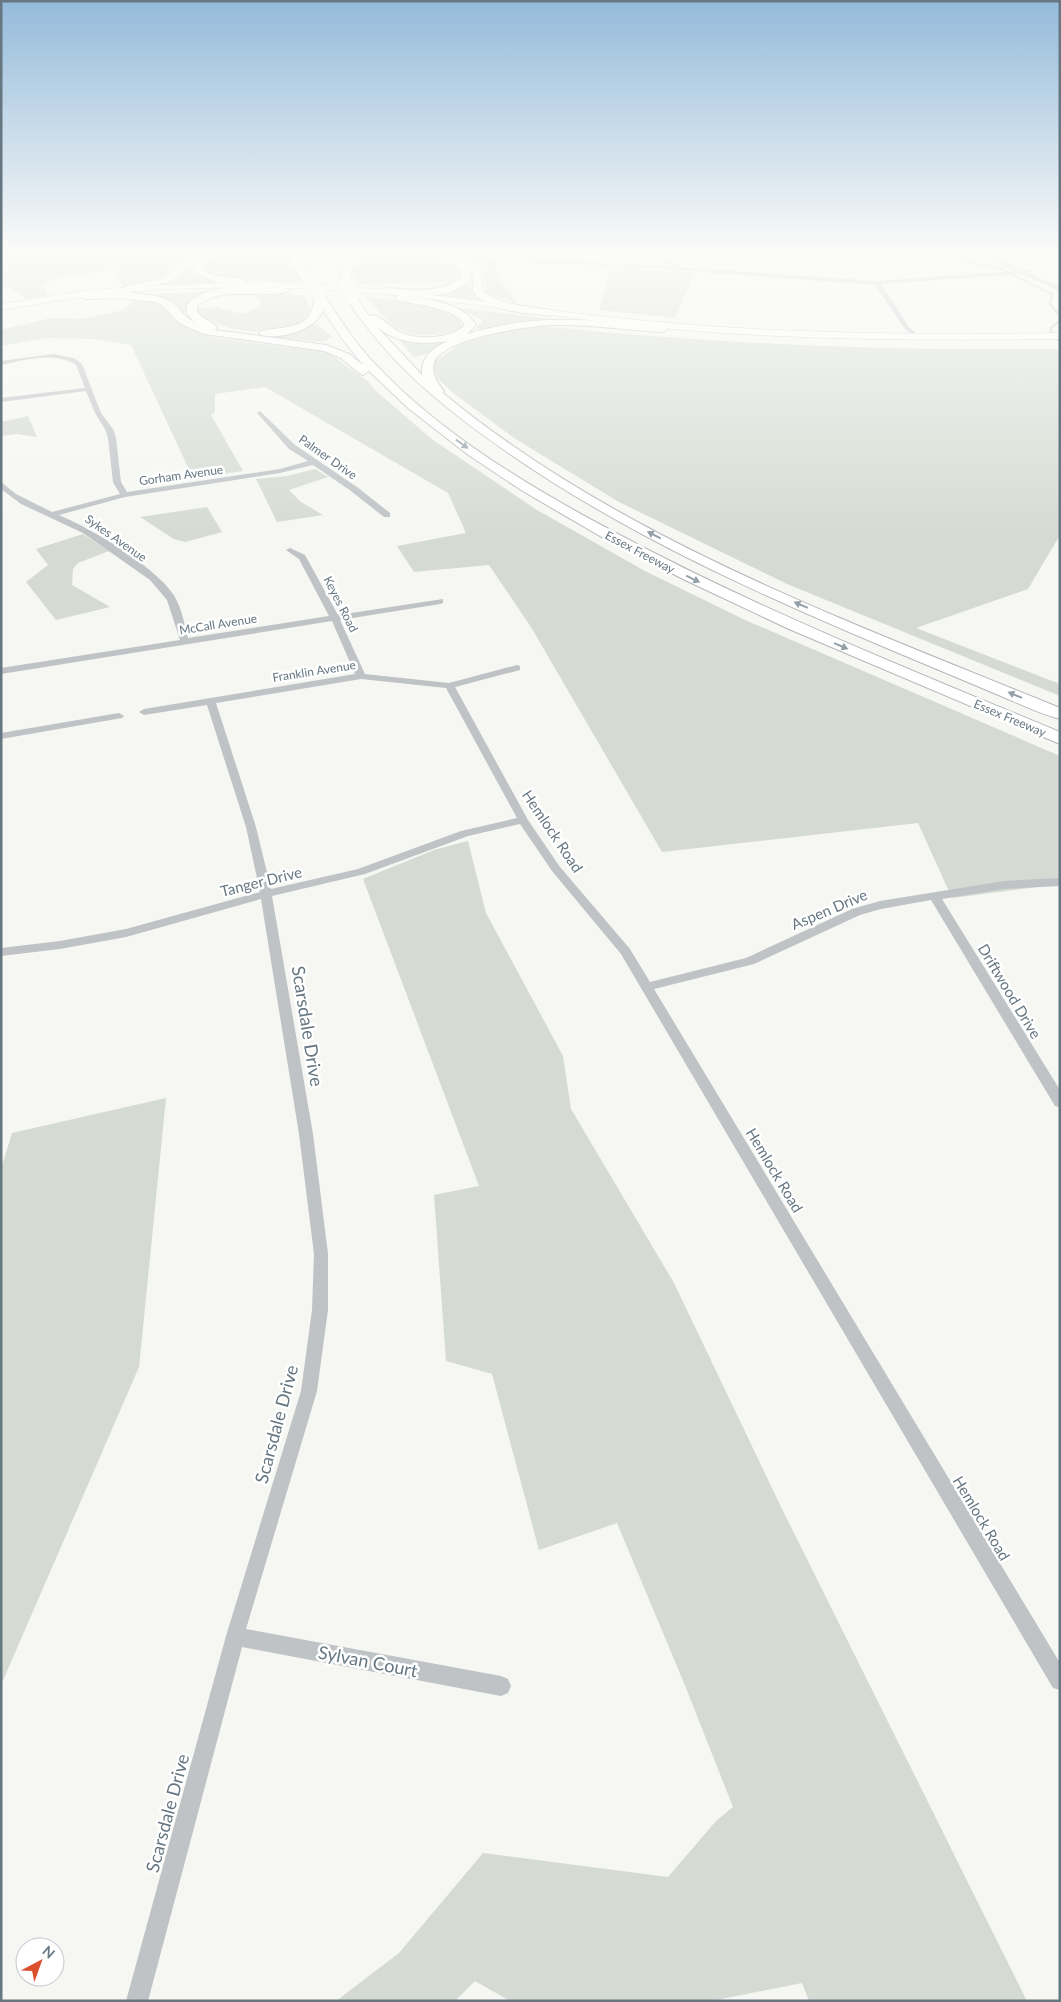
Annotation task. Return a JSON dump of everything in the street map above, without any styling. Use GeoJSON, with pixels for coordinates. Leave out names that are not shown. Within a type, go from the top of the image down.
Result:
{"type":"FeatureCollection","features":[{"type":"Feature","properties":{"kind":"highway"},"geometry":{"type":"LineString","coordinates":[[321,347],[345,356],[403,404],[443,431]]}},
{"type":"Feature","properties":{"kind":"highway","name":"Essex Freeway"},"geometry":{"type":"LineString","coordinates":[[355,347],[404,398],[443,431],[542,498],[596,529],[763,613],[1060,739]]}},
{"type":"Feature","properties":{"kind":"highway","name":"Essex Freeway"},"geometry":{"type":"LineString","coordinates":[[388,347],[411,372],[462,414],[516,454],[573,490],[647,532],[754,585],[1060,714]]}},
{"type":"Feature","properties":{"kind":"highway"},"geometry":{"type":"LineString","coordinates":[[445,347],[436,352],[428,364],[427,372],[435,388],[462,414]]}},
{"type":"Feature","properties":{"kind":"street"},"geometry":{"type":"LineString","coordinates":[[1,363],[48,357],[72,359],[79,364],[98,413],[109,429],[112,438],[117,482],[125,495]]}},
{"type":"Feature","properties":{"kind":"street"},"geometry":{"type":"LineString","coordinates":[[1,400],[89,389]]}},
{"type":"Feature","properties":{"kind":"street","name":"Palmer Drive"},"geometry":{"type":"LineString","coordinates":[[260,413],[292,447],[354,489],[387,516]]}},
{"type":"Feature","properties":{"kind":"street","name":"Gorham Avenue"},"geometry":{"type":"LineString","coordinates":[[53,514],[125,495],[280,471],[314,462]]}},
{"type":"Feature","properties":{"kind":"street","name":"Sykes Avenue"},"geometry":{"type":"LineString","coordinates":[[1,484],[3,488],[16,497],[78,526],[162,586],[170,596],[185,642]]}},
{"type":"Feature","properties":{"kind":"street","name":"Keyes Road"},"geometry":{"type":"LineString","coordinates":[[290,550],[302,558],[335,618],[361,676]]}},
{"type":"Feature","properties":{"kind":"street","name":"McCall Avenue"},"geometry":{"type":"LineString","coordinates":[[1,671],[440,601]]}},
{"type":"Feature","properties":{"kind":"street","name":"Franklin Avenue"},"geometry":{"type":"LineString","coordinates":[[144,712],[361,676],[449,686],[517,668]]}},
{"type":"Feature","properties":{"kind":"street","name":"Hemlock Road"},"geometry":{"type":"LineString","coordinates":[[449,686],[523,820],[556,869],[626,952],[1060,1681]]}},
{"type":"Feature","properties":{"kind":"street","name":"Scarsdale Drive"},"geometry":{"type":"LineString","coordinates":[[137,2001],[235,1636],[309,1391],[320,1310],[321,1254],[306,1134],[266,894],[251,827],[210,700]]}},
{"type":"Feature","properties":{"kind":"street"},"geometry":{"type":"LineString","coordinates":[[1,736],[119,716]]}},
{"type":"Feature","properties":{"kind":"street","name":"Tanger Drive"},"geometry":{"type":"LineString","coordinates":[[1,952],[60,945],[126,933],[266,894],[361,872],[464,833],[523,820]]}},
{"type":"Feature","properties":{"kind":"street","name":"Aspen Drive"},"geometry":{"type":"LineString","coordinates":[[647,987],[750,961],[856,912],[880,905],[1004,885],[1060,882]]}},
{"type":"Feature","properties":{"kind":"street","name":"Driftwood Drive"},"geometry":{"type":"LineString","coordinates":[[934,895],[1060,1102]]}},
{"type":"Feature","properties":{"kind":"street","name":"Sylvan Court"},"geometry":{"type":"LineString","coordinates":[[235,1636],[501,1686]]}},
{"type":"Feature","properties":{"kind":"shaded area"},"geometry":{"type":"Polygon","coordinates":[[[132,347],[290,347],[327,352],[369,382],[376,391],[433,440],[537,510],[645,571],[745,620],[1060,756],[1060,884],[952,898],[918,823],[662,852],[531,627],[489,565],[414,572],[397,546],[466,533],[448,493],[265,387],[215,394],[215,412],[211,415],[243,471],[193,478],[132,347]]]}},
{"type":"Feature","properties":{"kind":"shaded area"},"geometry":{"type":"Polygon","coordinates":[[[405,347],[436,347],[426,354],[414,357],[405,347]]]}},
{"type":"Feature","properties":{"kind":"shaded area"},"geometry":{"type":"Polygon","coordinates":[[[456,347],[1060,349],[1060,535],[1028,589],[916,628],[1060,684],[1060,696],[787,584],[619,502],[514,438],[452,392],[437,378],[433,363],[456,347]]]}},
{"type":"Feature","properties":{"kind":"shaded area"},"geometry":{"type":"Polygon","coordinates":[[[28,416],[37,437],[17,434],[1,436],[1,422],[28,416]]]}},
{"type":"Feature","properties":{"kind":"shaded area"},"geometry":{"type":"Polygon","coordinates":[[[315,469],[328,477],[289,490],[301,502],[323,515],[277,522],[256,479],[287,476],[315,469]]]}},
{"type":"Feature","properties":{"kind":"shaded area"},"geometry":{"type":"Polygon","coordinates":[[[207,507],[222,532],[185,542],[174,539],[140,517],[207,507]]]}},
{"type":"Feature","properties":{"kind":"shaded area"},"geometry":{"type":"Polygon","coordinates":[[[83,534],[109,551],[78,563],[73,569],[72,585],[110,607],[56,620],[26,582],[48,565],[36,549],[83,534]]]}},
{"type":"Feature","properties":{"kind":"shaded area"},"geometry":{"type":"Polygon","coordinates":[[[468,841],[486,913],[563,1056],[571,1109],[674,1283],[782,1509],[1027,2001],[809,2001],[802,1983],[711,2001],[510,2001],[475,1981],[455,2001],[336,2001],[399,1953],[483,1853],[668,1877],[716,1821],[733,1807],[684,1683],[617,1523],[539,1550],[492,1374],[446,1361],[434,1195],[479,1186],[363,879],[434,850],[468,841]]]}},
{"type":"Feature","properties":{"kind":"shaded area"},"geometry":{"type":"Polygon","coordinates":[[[166,1098],[139,1367],[1,1685],[1,1169],[12,1133],[166,1098]]]}}]}
